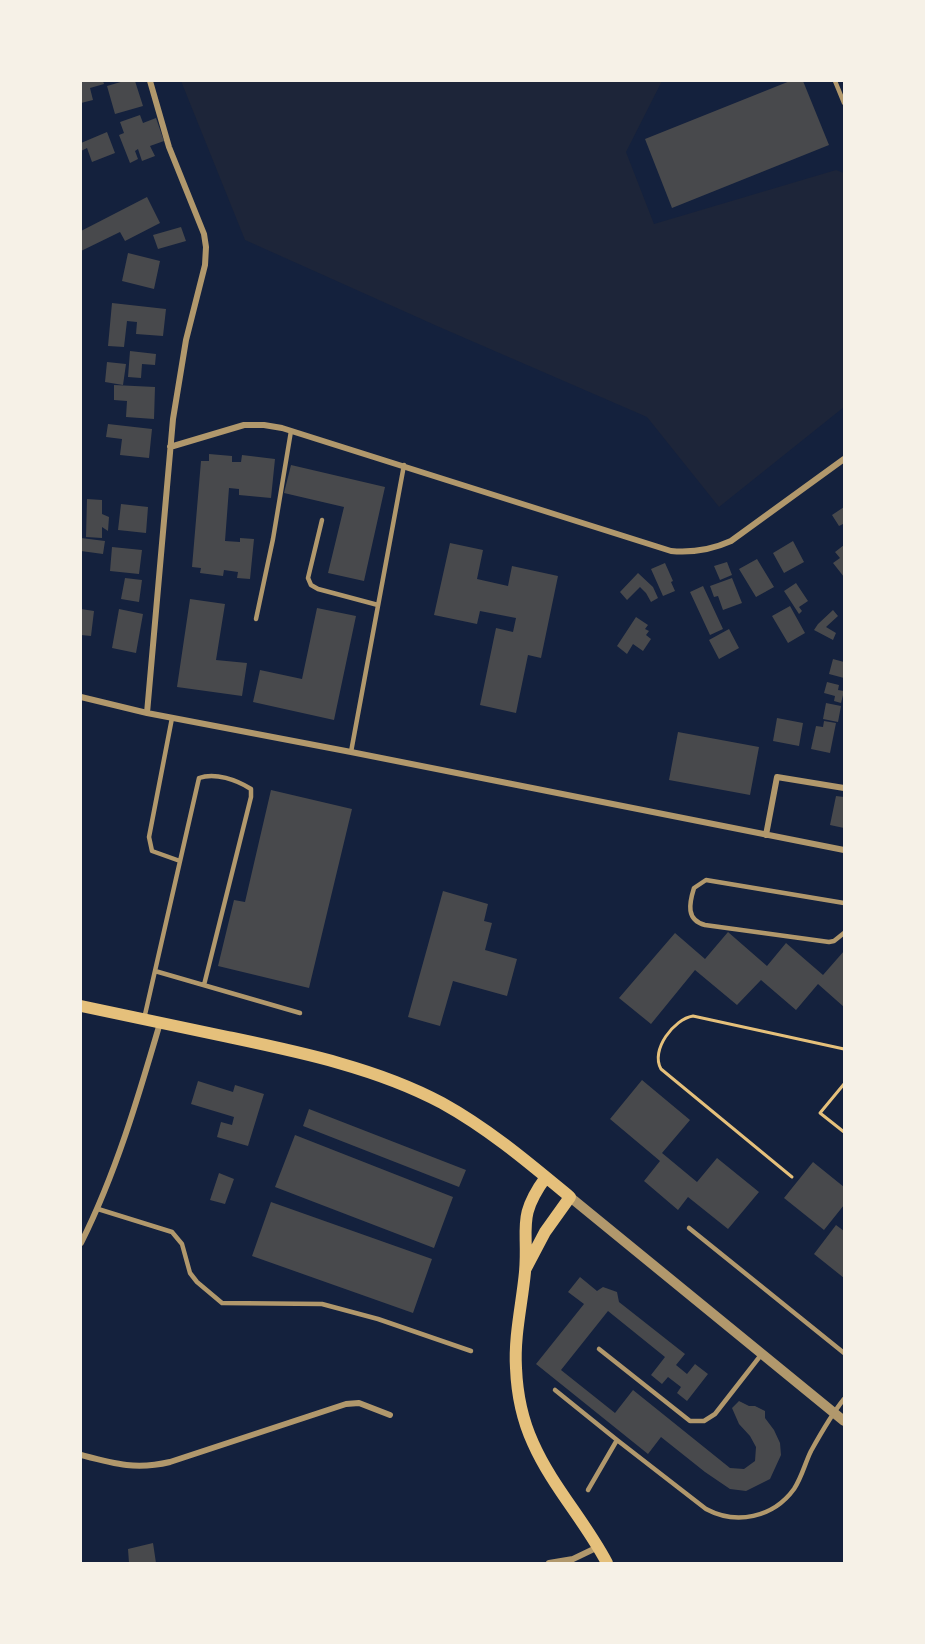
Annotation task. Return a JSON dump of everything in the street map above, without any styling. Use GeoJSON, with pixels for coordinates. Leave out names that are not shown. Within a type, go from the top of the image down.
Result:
{"type":"FeatureCollection","features":[{"type":"Feature","properties":{"kind":"main road"},"geometry":{"type":"LineString","coordinates":[[81,1006],[311,1055],[409,1087],[441,1102],[499,1139],[570,1197],[545,1232],[525,1270]]}},
{"type":"Feature","properties":{"kind":"main road"},"geometry":{"type":"LineString","coordinates":[[546,1177],[532,1198],[526,1217],[525,1270],[517,1336],[516,1366],[524,1418],[533,1443],[548,1470],[607,1563]]}},
{"type":"Feature","properties":{"kind":"street"},"geometry":{"type":"LineString","coordinates":[[147,713],[170,447],[178,383],[206,247],[204,234],[169,147],[150,81]]}},
{"type":"Feature","properties":{"kind":"street"},"geometry":{"type":"LineString","coordinates":[[170,447],[244,425],[264,424],[404,465],[671,551],[687,553],[717,547],[731,541],[844,459]]}},
{"type":"Feature","properties":{"kind":"street"},"geometry":{"type":"LineString","coordinates":[[81,697],[147,713],[844,850]]}},
{"type":"Feature","properties":{"kind":"street"},"geometry":{"type":"LineString","coordinates":[[766,835],[777,777],[844,788]]}},
{"type":"Feature","properties":{"kind":"street"},"geometry":{"type":"LineString","coordinates":[[81,1243],[98,1209],[122,1147],[160,1023]]}},
{"type":"Feature","properties":{"kind":"street"},"geometry":{"type":"LineString","coordinates":[[570,1197],[844,1421]]}},
{"type":"Feature","properties":{"kind":"street"},"geometry":{"type":"LineString","coordinates":[[81,1455],[121,1465],[141,1467],[171,1462],[346,1404],[359,1403],[390,1415]]}},
{"type":"Feature","properties":{"kind":"street"},"geometry":{"type":"LineString","coordinates":[[549,1563],[573,1559],[598,1547]]}},
{"type":"Feature","properties":{"kind":"lane"},"geometry":{"type":"LineString","coordinates":[[835,81],[844,103]]}},
{"type":"Feature","properties":{"kind":"lane"},"geometry":{"type":"LineString","coordinates":[[256,619],[273,539],[291,431]]}},
{"type":"Feature","properties":{"kind":"lane"},"geometry":{"type":"LineString","coordinates":[[351,752],[404,465]]}},
{"type":"Feature","properties":{"kind":"lane"},"geometry":{"type":"LineString","coordinates":[[322,520],[308,578],[311,585],[318,589],[378,605]]}},
{"type":"Feature","properties":{"kind":"lane"},"geometry":{"type":"LineString","coordinates":[[172,718],[149,837],[152,851],[180,861]]}},
{"type":"Feature","properties":{"kind":"lane"},"geometry":{"type":"LineString","coordinates":[[144,1020],[199,778],[213,775],[243,784],[251,789],[251,797],[204,985]]}},
{"type":"Feature","properties":{"kind":"lane"},"geometry":{"type":"LineString","coordinates":[[844,903],[706,880],[694,888],[690,905],[692,918],[697,923],[705,925],[829,942],[844,933]]}},
{"type":"Feature","properties":{"kind":"lane"},"geometry":{"type":"LineString","coordinates":[[155,971],[300,1012]]}},
{"type":"Feature","properties":{"kind":"lane"},"geometry":{"type":"LineString","coordinates":[[98,1209],[172,1232],[182,1244],[190,1273],[222,1303],[322,1304],[378,1318],[471,1351]]}},
{"type":"Feature","properties":{"kind":"lane"},"geometry":{"type":"LineString","coordinates":[[689,1228],[844,1353]]}},
{"type":"Feature","properties":{"kind":"lane"},"geometry":{"type":"LineString","coordinates":[[599,1349],[690,1421],[704,1421],[715,1414],[761,1354]]}},
{"type":"Feature","properties":{"kind":"lane"},"geometry":{"type":"LineString","coordinates":[[555,1390],[706,1509],[719,1516],[745,1517],[770,1511],[784,1500],[794,1488],[810,1453],[844,1399]]}},
{"type":"Feature","properties":{"kind":"lane"},"geometry":{"type":"LineString","coordinates":[[588,1490],[617,1440]]}},
{"type":"Feature","properties":{"kind":"path"},"geometry":{"type":"LineString","coordinates":[[792,1177],[661,1069],[657,1061],[658,1050],[678,1022],[693,1016],[844,1049]]}},
{"type":"Feature","properties":{"kind":"path"},"geometry":{"type":"LineString","coordinates":[[844,1084],[820,1113],[844,1132]]}},
{"type":"Feature","properties":{"kind":"shaded area"},"geometry":{"type":"Polygon","coordinates":[[[181,81],[662,81],[626,152],[654,224],[836,170],[844,173],[844,407],[719,507],[647,417],[245,240],[181,81]]]}},
{"type":"Feature","properties":{"kind":"building"},"geometry":{"type":"Polygon","coordinates":[[[81,81],[103,81],[104,84],[90,88],[93,100],[81,103],[81,81]]]}},
{"type":"Feature","properties":{"kind":"building"},"geometry":{"type":"Polygon","coordinates":[[[124,81],[135,81],[143,106],[115,114],[107,86],[124,81]]]}},
{"type":"Feature","properties":{"kind":"building"},"geometry":{"type":"Polygon","coordinates":[[[790,81],[803,81],[829,145],[672,208],[645,139],[790,81]]]}},
{"type":"Feature","properties":{"kind":"building"},"geometry":{"type":"Polygon","coordinates":[[[140,115],[143,123],[156,118],[164,141],[150,146],[155,156],[142,161],[138,149],[135,151],[138,159],[130,163],[119,135],[124,133],[120,122],[140,115]]]}},
{"type":"Feature","properties":{"kind":"building"},"geometry":{"type":"Polygon","coordinates":[[[107,132],[115,153],[92,162],[87,148],[81,151],[81,143],[107,132]]]}},
{"type":"Feature","properties":{"kind":"building"},"geometry":{"type":"Polygon","coordinates":[[[147,197],[160,223],[125,241],[120,232],[81,251],[81,231],[147,197]]]}},
{"type":"Feature","properties":{"kind":"building"},"geometry":{"type":"Polygon","coordinates":[[[181,227],[186,241],[158,249],[153,235],[181,227]]]}},
{"type":"Feature","properties":{"kind":"building"},"geometry":{"type":"Polygon","coordinates":[[[128,253],[160,261],[154,289],[122,281],[128,253]]]}},
{"type":"Feature","properties":{"kind":"building"},"geometry":{"type":"Polygon","coordinates":[[[112,303],[166,309],[163,336],[136,334],[137,322],[127,321],[124,347],[108,346],[112,303]]]}},
{"type":"Feature","properties":{"kind":"building"},"geometry":{"type":"Polygon","coordinates":[[[130,351],[156,354],[155,365],[142,364],[141,378],[128,377],[130,351]]]}},
{"type":"Feature","properties":{"kind":"building"},"geometry":{"type":"Polygon","coordinates":[[[107,362],[126,364],[123,385],[105,382],[107,362]]]}},
{"type":"Feature","properties":{"kind":"building"},"geometry":{"type":"Polygon","coordinates":[[[114,385],[155,387],[154,419],[126,417],[127,401],[114,400],[114,385]]]}},
{"type":"Feature","properties":{"kind":"building"},"geometry":{"type":"Polygon","coordinates":[[[108,424],[152,429],[149,458],[120,455],[122,439],[106,437],[108,424]]]}},
{"type":"Feature","properties":{"kind":"building"},"geometry":{"type":"Polygon","coordinates":[[[209,454],[232,456],[232,462],[241,462],[242,455],[275,459],[271,498],[239,495],[239,489],[229,488],[225,541],[240,542],[240,538],[254,539],[250,579],[237,578],[238,572],[224,570],[223,576],[200,573],[201,568],[192,567],[201,461],[209,461],[209,454]]]}},
{"type":"Feature","properties":{"kind":"building"},"geometry":{"type":"Polygon","coordinates":[[[291,465],[385,487],[364,581],[328,573],[344,507],[284,493],[291,465]]]}},
{"type":"Feature","properties":{"kind":"building"},"geometry":{"type":"Polygon","coordinates":[[[87,499],[102,500],[102,514],[109,517],[108,531],[102,527],[102,538],[86,537],[87,499]]]}},
{"type":"Feature","properties":{"kind":"building"},"geometry":{"type":"Polygon","coordinates":[[[121,504],[148,507],[146,533],[118,530],[121,504]]]}},
{"type":"Feature","properties":{"kind":"building"},"geometry":{"type":"Polygon","coordinates":[[[844,507],[844,526],[843,524],[839,526],[832,515],[844,507]]]}},
{"type":"Feature","properties":{"kind":"building"},"geometry":{"type":"Polygon","coordinates":[[[81,538],[105,541],[103,554],[81,551],[81,538]]]}},
{"type":"Feature","properties":{"kind":"building"},"geometry":{"type":"Polygon","coordinates":[[[793,541],[804,562],[784,573],[773,553],[793,541]]]}},
{"type":"Feature","properties":{"kind":"building"},"geometry":{"type":"Polygon","coordinates":[[[450,543],[483,550],[477,579],[508,586],[512,566],[558,576],[541,658],[528,655],[516,713],[480,705],[496,628],[513,632],[516,618],[480,611],[477,624],[434,615],[450,543]]]}},
{"type":"Feature","properties":{"kind":"building"},"geometry":{"type":"Polygon","coordinates":[[[844,545],[844,577],[833,563],[840,558],[835,552],[844,545]]]}},
{"type":"Feature","properties":{"kind":"building"},"geometry":{"type":"Polygon","coordinates":[[[112,547],[142,550],[139,574],[110,571],[112,547]]]}},
{"type":"Feature","properties":{"kind":"building"},"geometry":{"type":"Polygon","coordinates":[[[757,559],[774,587],[756,597],[739,569],[757,559]]]}},
{"type":"Feature","properties":{"kind":"building"},"geometry":{"type":"Polygon","coordinates":[[[727,562],[732,575],[720,580],[714,566],[727,562]]]}},
{"type":"Feature","properties":{"kind":"building"},"geometry":{"type":"Polygon","coordinates":[[[665,563],[675,591],[663,596],[651,569],[665,563]]]}},
{"type":"Feature","properties":{"kind":"building"},"geometry":{"type":"Polygon","coordinates":[[[638,573],[653,587],[658,598],[651,602],[640,587],[627,600],[620,592],[638,573]]]}},
{"type":"Feature","properties":{"kind":"building"},"geometry":{"type":"Polygon","coordinates":[[[125,578],[142,580],[139,602],[121,599],[125,578]]]}},
{"type":"Feature","properties":{"kind":"building"},"geometry":{"type":"Polygon","coordinates":[[[732,578],[742,603],[723,610],[718,596],[714,597],[710,586],[732,578]]]}},
{"type":"Feature","properties":{"kind":"building"},"geometry":{"type":"Polygon","coordinates":[[[796,583],[808,601],[799,607],[802,611],[799,614],[784,591],[796,583]]]}},
{"type":"Feature","properties":{"kind":"building"},"geometry":{"type":"Polygon","coordinates":[[[703,586],[723,629],[710,635],[690,592],[703,586]]]}},
{"type":"Feature","properties":{"kind":"building"},"geometry":{"type":"Polygon","coordinates":[[[190,599],[225,604],[216,660],[247,663],[242,696],[177,687],[190,599]]]}},
{"type":"Feature","properties":{"kind":"building"},"geometry":{"type":"Polygon","coordinates":[[[790,606],[805,633],[788,643],[772,616],[790,606]]]}},
{"type":"Feature","properties":{"kind":"building"},"geometry":{"type":"Polygon","coordinates":[[[317,608],[356,616],[334,720],[253,702],[260,670],[302,679],[317,608]]]}},
{"type":"Feature","properties":{"kind":"building"},"geometry":{"type":"Polygon","coordinates":[[[81,609],[94,611],[91,636],[81,635],[81,609]]]}},
{"type":"Feature","properties":{"kind":"building"},"geometry":{"type":"Polygon","coordinates":[[[119,609],[143,614],[136,653],[112,648],[119,609]]]}},
{"type":"Feature","properties":{"kind":"building"},"geometry":{"type":"Polygon","coordinates":[[[833,610],[838,616],[826,627],[836,633],[833,640],[814,630],[833,610]]]}},
{"type":"Feature","properties":{"kind":"building"},"geometry":{"type":"Polygon","coordinates":[[[636,617],[648,625],[645,629],[649,631],[646,635],[651,639],[643,651],[633,644],[627,654],[617,646],[636,617]]]}},
{"type":"Feature","properties":{"kind":"building"},"geometry":{"type":"Polygon","coordinates":[[[729,629],[739,648],[719,659],[709,640],[729,629]]]}},
{"type":"Feature","properties":{"kind":"building"},"geometry":{"type":"Polygon","coordinates":[[[833,659],[844,662],[844,678],[829,674],[833,659]]]}},
{"type":"Feature","properties":{"kind":"building"},"geometry":{"type":"Polygon","coordinates":[[[827,682],[839,685],[838,690],[844,691],[841,703],[834,701],[835,696],[824,693],[827,682]]]}},
{"type":"Feature","properties":{"kind":"building"},"geometry":{"type":"Polygon","coordinates":[[[826,703],[841,706],[838,722],[823,719],[826,703]]]}},
{"type":"Feature","properties":{"kind":"building"},"geometry":{"type":"Polygon","coordinates":[[[777,718],[803,723],[799,746],[773,741],[777,718]]]}},
{"type":"Feature","properties":{"kind":"building"},"geometry":{"type":"Polygon","coordinates":[[[824,721],[836,723],[830,753],[811,749],[816,726],[823,727],[824,721]]]}},
{"type":"Feature","properties":{"kind":"building"},"geometry":{"type":"Polygon","coordinates":[[[678,732],[759,747],[750,795],[669,780],[678,732]]]}},
{"type":"Feature","properties":{"kind":"building"},"geometry":{"type":"Polygon","coordinates":[[[271,790],[352,809],[309,988],[218,966],[234,900],[245,902],[271,790]]]}},
{"type":"Feature","properties":{"kind":"building"},"geometry":{"type":"Polygon","coordinates":[[[836,796],[844,797],[844,828],[830,825],[836,796]]]}},
{"type":"Feature","properties":{"kind":"building"},"geometry":{"type":"Polygon","coordinates":[[[443,891],[488,904],[484,921],[492,923],[485,950],[517,959],[507,996],[453,981],[440,1026],[408,1017],[443,891]]]}},
{"type":"Feature","properties":{"kind":"building"},"geometry":{"type":"Polygon","coordinates":[[[728,932],[767,966],[786,943],[823,975],[844,951],[844,1007],[818,984],[796,1010],[761,980],[737,1005],[695,970],[651,1024],[619,998],[675,933],[705,959],[728,932]]]}},
{"type":"Feature","properties":{"kind":"building"},"geometry":{"type":"Polygon","coordinates":[[[642,1080],[690,1120],[662,1153],[697,1182],[717,1158],[759,1192],[728,1229],[688,1197],[678,1210],[644,1181],[660,1161],[610,1119],[642,1080]]]}},
{"type":"Feature","properties":{"kind":"building"},"geometry":{"type":"Polygon","coordinates":[[[198,1081],[233,1092],[235,1085],[264,1094],[248,1146],[217,1137],[221,1122],[232,1125],[234,1117],[191,1104],[198,1081]]]}},
{"type":"Feature","properties":{"kind":"building"},"geometry":{"type":"Polygon","coordinates":[[[309,1109],[466,1170],[459,1187],[303,1126],[309,1109]]]}},
{"type":"Feature","properties":{"kind":"building"},"geometry":{"type":"Polygon","coordinates":[[[295,1135],[453,1197],[434,1248],[275,1187],[295,1135]]]}},
{"type":"Feature","properties":{"kind":"building"},"geometry":{"type":"Polygon","coordinates":[[[813,1162],[844,1187],[844,1205],[824,1230],[784,1198],[813,1162]]]}},
{"type":"Feature","properties":{"kind":"building"},"geometry":{"type":"Polygon","coordinates":[[[219,1173],[234,1179],[225,1204],[210,1200],[219,1173]]]}},
{"type":"Feature","properties":{"kind":"building"},"geometry":{"type":"Polygon","coordinates":[[[271,1202],[432,1259],[413,1313],[252,1256],[271,1202]]]}},
{"type":"Feature","properties":{"kind":"building"},"geometry":{"type":"Polygon","coordinates":[[[836,1225],[844,1231],[844,1278],[814,1254],[836,1225]]]}},
{"type":"Feature","properties":{"kind":"building"},"geometry":{"type":"Polygon","coordinates":[[[580,1277],[597,1291],[603,1287],[617,1292],[619,1302],[685,1354],[676,1365],[687,1374],[695,1364],[708,1374],[687,1401],[677,1393],[681,1387],[668,1377],[662,1384],[651,1375],[665,1357],[608,1311],[561,1370],[615,1413],[633,1390],[730,1468],[744,1469],[755,1461],[756,1447],[739,1424],[732,1408],[739,1401],[765,1411],[765,1418],[780,1443],[781,1455],[770,1479],[746,1491],[730,1489],[661,1437],[648,1454],[536,1364],[584,1304],[568,1292],[580,1277]]]}},
{"type":"Feature","properties":{"kind":"building"},"geometry":{"type":"Polygon","coordinates":[[[153,1543],[156,1563],[129,1563],[128,1549],[153,1543]]]}}]}
